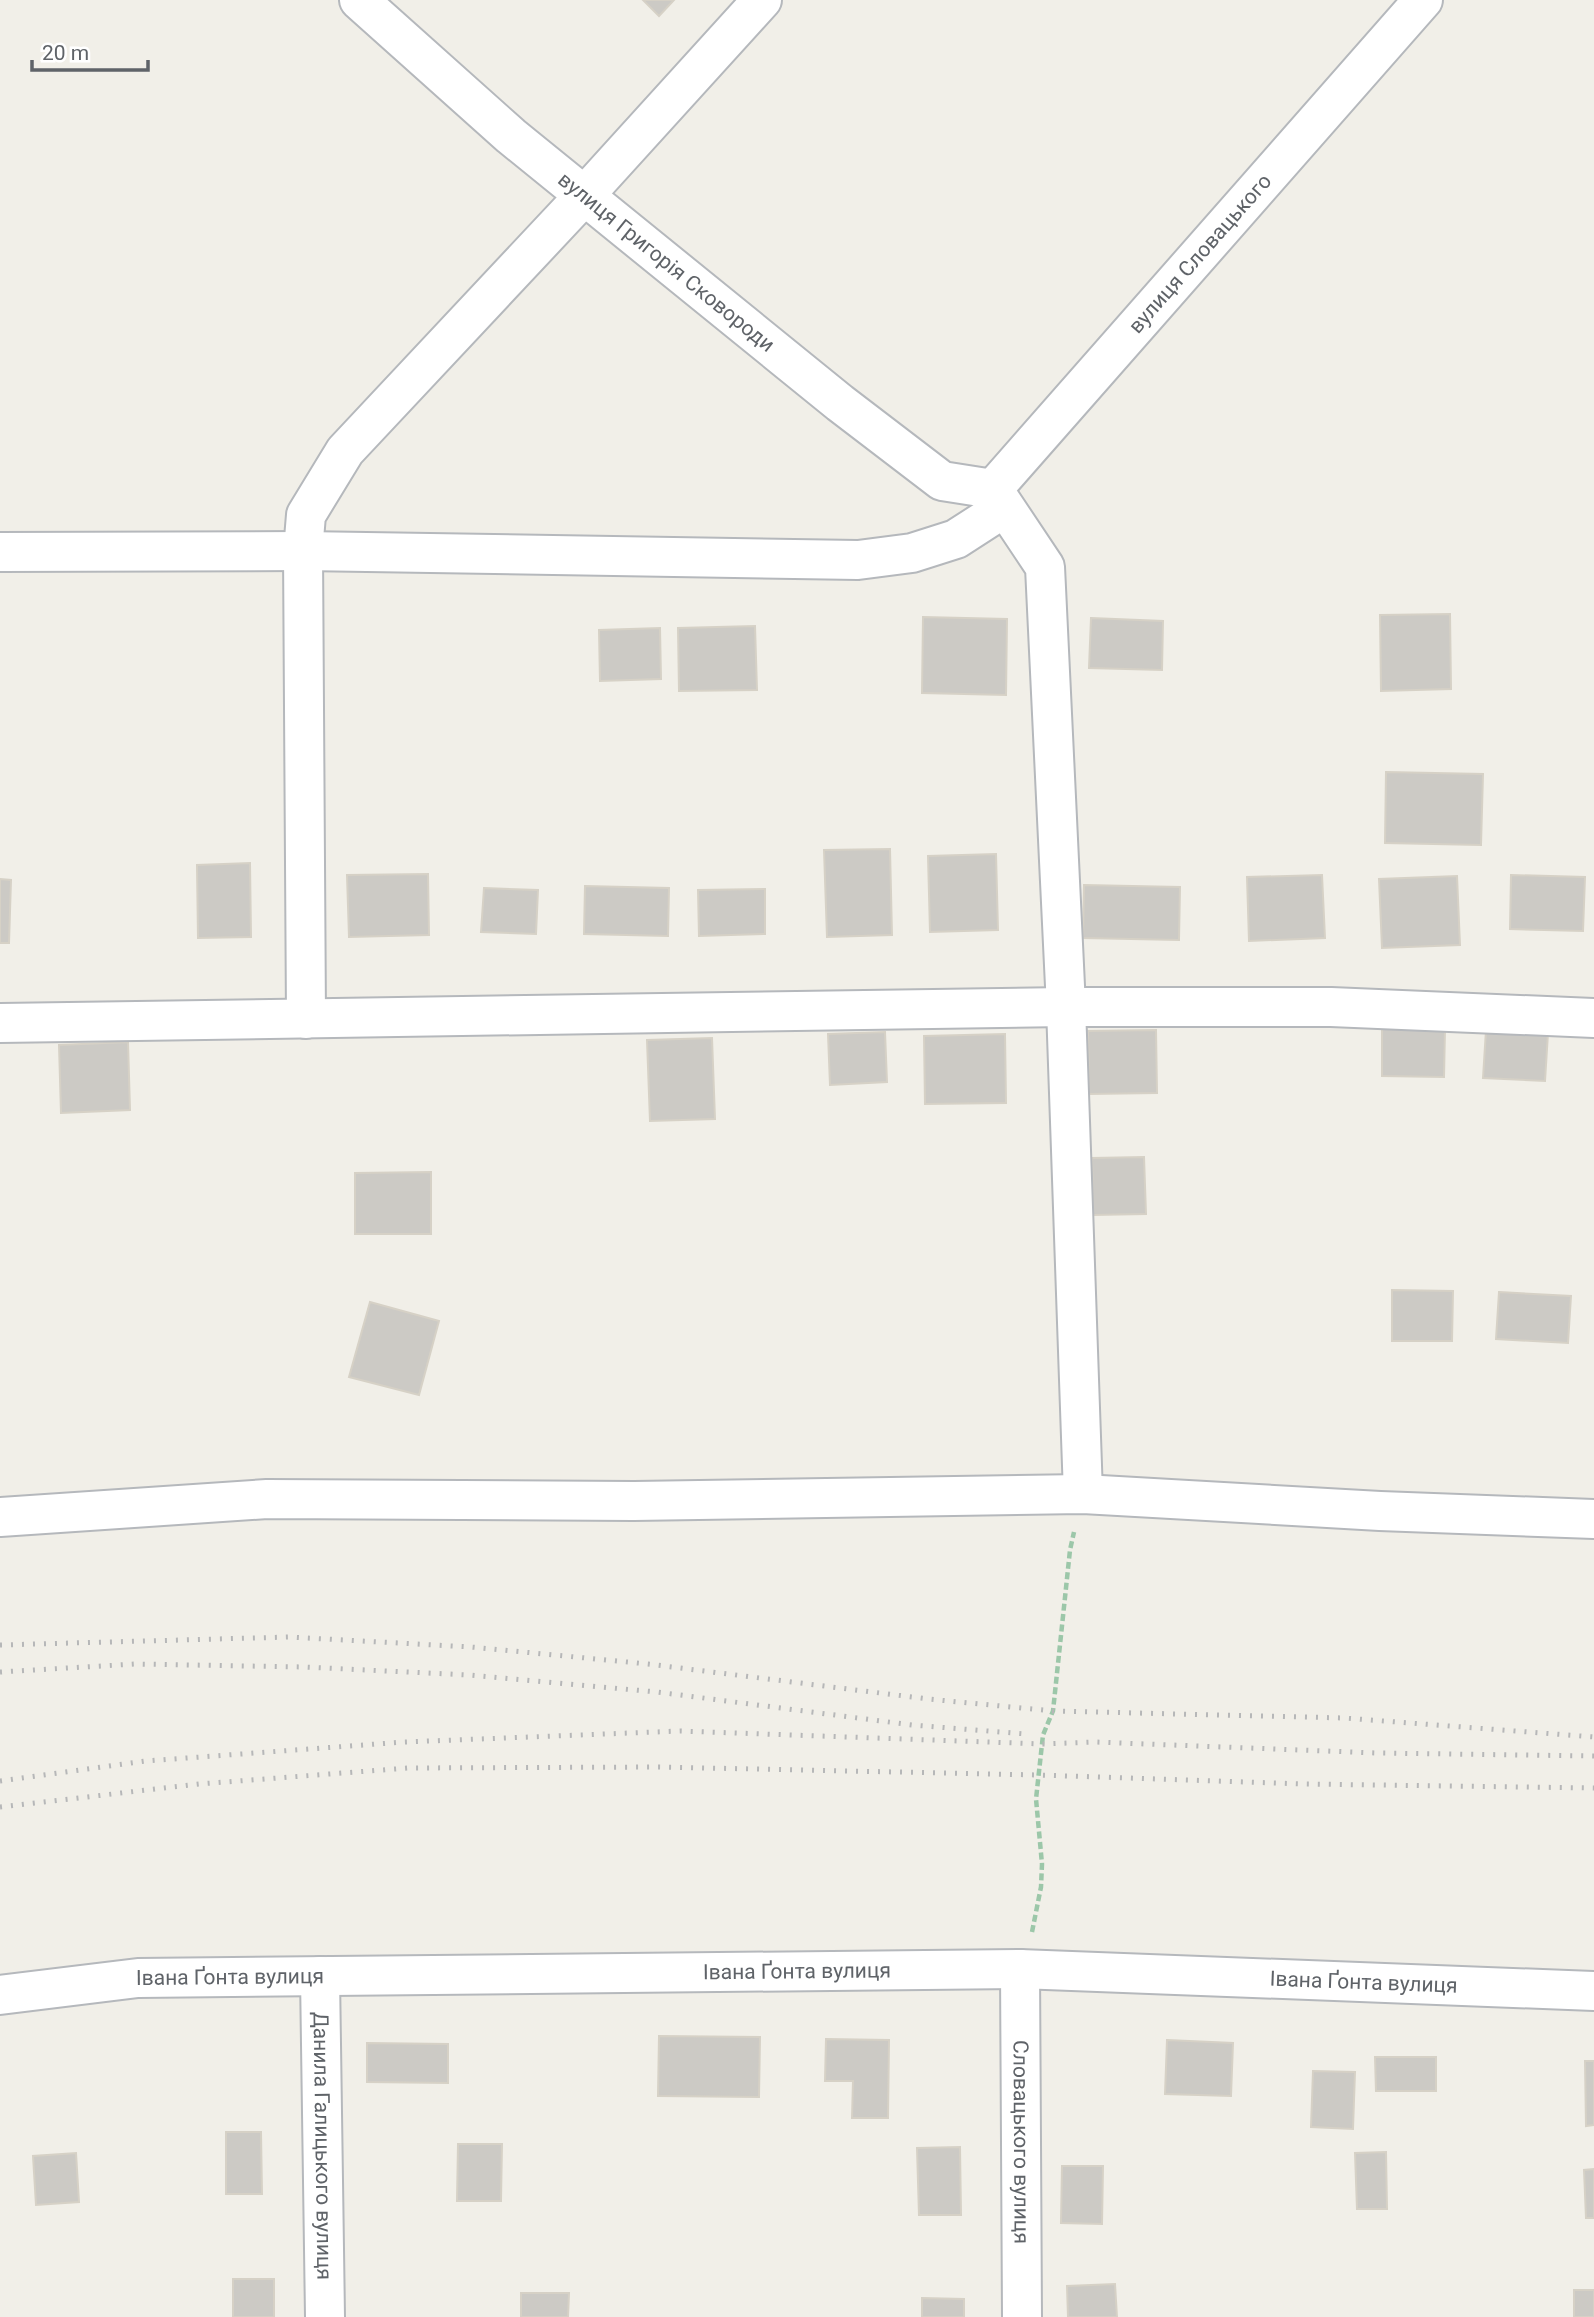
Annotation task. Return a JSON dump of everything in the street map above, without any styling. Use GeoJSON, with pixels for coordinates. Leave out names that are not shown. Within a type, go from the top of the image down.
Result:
{"type":"FeatureCollection","features":[{"type":"Feature","properties":{"kind":"street","name":"вулиця Григорія Сковороди"},"geometry":{"type":"LineString","coordinates":[[359,0],[511,136],[840,403],[942,481],[998,499]]}},
{"type":"Feature","properties":{"kind":"street"},"geometry":{"type":"LineString","coordinates":[[306,1019],[303,551],[306,515],[345,451],[584,196],[762,0]]}},
{"type":"Feature","properties":{"kind":"street","name":"вулиця Словацького"},"geometry":{"type":"LineString","coordinates":[[0,552],[303,551],[858,560],[912,553],[956,539],[998,499],[1423,0]]}},
{"type":"Feature","properties":{"kind":"street"},"geometry":{"type":"LineString","coordinates":[[998,499],[1045,567],[1066,1007],[1083,1494]]}},
{"type":"Feature","properties":{"kind":"street"},"geometry":{"type":"LineString","coordinates":[[0,1023],[1066,1007],[1331,1007],[1594,1018]]}},
{"type":"Feature","properties":{"kind":"street"},"geometry":{"type":"LineString","coordinates":[[0,1517],[267,1499],[634,1501],[1083,1494],[1380,1511],[1594,1519]]}},
{"type":"Feature","properties":{"kind":"street","name":"Івана Ґонта вулиця"},"geometry":{"type":"LineString","coordinates":[[0,1995],[138,1978],[1020,1969],[1594,1991]]}},
{"type":"Feature","properties":{"kind":"street","name":"Словацького вулиця"},"geometry":{"type":"LineString","coordinates":[[1020,1969],[1022,2317]]}},
{"type":"Feature","properties":{"kind":"street","name":"Данила Галицького вулиця"},"geometry":{"type":"LineString","coordinates":[[320,1976],[325,2317]]}},
{"type":"Feature","properties":{"kind":"path"},"geometry":{"type":"LineString","coordinates":[[1020,1969],[1031,1935],[1041,1887],[1042,1864],[1036,1799],[1044,1735],[1053,1710],[1070,1550],[1083,1494]]}},
{"type":"Feature","properties":{"kind":"building"},"geometry":{"type":"Polygon","coordinates":[[[643,0],[674,0],[659,16],[643,0]]]}},
{"type":"Feature","properties":{"kind":"building"},"geometry":{"type":"Polygon","coordinates":[[[1450,614],[1451,689],[1381,691],[1380,615],[1450,614]]]}},
{"type":"Feature","properties":{"kind":"building"},"geometry":{"type":"Polygon","coordinates":[[[923,617],[1007,619],[1006,695],[922,693],[923,617]]]}},
{"type":"Feature","properties":{"kind":"building"},"geometry":{"type":"Polygon","coordinates":[[[1091,618],[1163,621],[1162,670],[1089,668],[1091,618]]]}},
{"type":"Feature","properties":{"kind":"building"},"geometry":{"type":"Polygon","coordinates":[[[755,626],[757,690],[679,691],[678,628],[755,626]]]}},
{"type":"Feature","properties":{"kind":"building"},"geometry":{"type":"Polygon","coordinates":[[[660,628],[661,679],[600,681],[599,630],[660,628]]]}},
{"type":"Feature","properties":{"kind":"building"},"geometry":{"type":"Polygon","coordinates":[[[1386,772],[1483,774],[1481,845],[1385,843],[1386,772]]]}},
{"type":"Feature","properties":{"kind":"building"},"geometry":{"type":"Polygon","coordinates":[[[890,849],[892,935],[827,937],[824,850],[890,849]]]}},
{"type":"Feature","properties":{"kind":"building"},"geometry":{"type":"Polygon","coordinates":[[[996,854],[998,930],[930,932],[928,856],[996,854]]]}},
{"type":"Feature","properties":{"kind":"building"},"geometry":{"type":"Polygon","coordinates":[[[250,863],[251,937],[198,938],[197,865],[250,863]]]}},
{"type":"Feature","properties":{"kind":"building"},"geometry":{"type":"Polygon","coordinates":[[[428,874],[429,935],[349,937],[347,875],[428,874]]]}},
{"type":"Feature","properties":{"kind":"building"},"geometry":{"type":"Polygon","coordinates":[[[1322,875],[1325,938],[1249,941],[1247,877],[1322,875]]]}},
{"type":"Feature","properties":{"kind":"building"},"geometry":{"type":"Polygon","coordinates":[[[1511,875],[1585,877],[1583,931],[1510,929],[1511,875]]]}},
{"type":"Feature","properties":{"kind":"building"},"geometry":{"type":"Polygon","coordinates":[[[1457,876],[1460,945],[1382,948],[1379,879],[1457,876]]]}},
{"type":"Feature","properties":{"kind":"building"},"geometry":{"type":"Polygon","coordinates":[[[0,879],[11,880],[9,943],[0,943],[0,879]]]}},
{"type":"Feature","properties":{"kind":"building"},"geometry":{"type":"Polygon","coordinates":[[[1084,885],[1180,887],[1179,940],[1083,938],[1084,885]]]}},
{"type":"Feature","properties":{"kind":"building"},"geometry":{"type":"Polygon","coordinates":[[[585,886],[669,888],[668,936],[584,934],[585,886]]]}},
{"type":"Feature","properties":{"kind":"building"},"geometry":{"type":"Polygon","coordinates":[[[484,888],[538,890],[536,934],[481,932],[484,888]]]}},
{"type":"Feature","properties":{"kind":"building"},"geometry":{"type":"Polygon","coordinates":[[[765,889],[765,934],[699,936],[698,890],[765,889]]]}},
{"type":"Feature","properties":{"kind":"building"},"geometry":{"type":"Polygon","coordinates":[[[1382,1028],[1445,1029],[1444,1077],[1382,1076],[1382,1028]]]}},
{"type":"Feature","properties":{"kind":"building"},"geometry":{"type":"Polygon","coordinates":[[[1156,1030],[1157,1093],[1089,1094],[1088,1031],[1156,1030]]]}},
{"type":"Feature","properties":{"kind":"building"},"geometry":{"type":"Polygon","coordinates":[[[1486,1030],[1548,1033],[1545,1081],[1483,1078],[1486,1030]]]}},
{"type":"Feature","properties":{"kind":"building"},"geometry":{"type":"Polygon","coordinates":[[[885,1032],[887,1082],[830,1085],[828,1034],[885,1032]]]}},
{"type":"Feature","properties":{"kind":"building"},"geometry":{"type":"Polygon","coordinates":[[[1005,1034],[1006,1103],[925,1104],[924,1036],[1005,1034]]]}},
{"type":"Feature","properties":{"kind":"building"},"geometry":{"type":"Polygon","coordinates":[[[712,1038],[715,1119],[650,1121],[647,1040],[712,1038]]]}},
{"type":"Feature","properties":{"kind":"building"},"geometry":{"type":"Polygon","coordinates":[[[128,1042],[130,1110],[61,1113],[59,1045],[128,1042]]]}},
{"type":"Feature","properties":{"kind":"building"},"geometry":{"type":"Polygon","coordinates":[[[1144,1157],[1146,1214],[1093,1215],[1092,1158],[1144,1157]]]}},
{"type":"Feature","properties":{"kind":"building"},"geometry":{"type":"Polygon","coordinates":[[[431,1172],[431,1234],[355,1234],[355,1173],[431,1172]]]}},
{"type":"Feature","properties":{"kind":"building"},"geometry":{"type":"Polygon","coordinates":[[[1392,1290],[1453,1291],[1452,1341],[1392,1341],[1392,1290]]]}},
{"type":"Feature","properties":{"kind":"building"},"geometry":{"type":"Polygon","coordinates":[[[1499,1292],[1571,1296],[1568,1343],[1496,1339],[1499,1292]]]}},
{"type":"Feature","properties":{"kind":"building"},"geometry":{"type":"Polygon","coordinates":[[[370,1302],[439,1321],[419,1395],[349,1377],[370,1302]]]}},
{"type":"Feature","properties":{"kind":"building"},"geometry":{"type":"Polygon","coordinates":[[[659,2036],[760,2037],[759,2097],[658,2096],[659,2036]]]}},
{"type":"Feature","properties":{"kind":"building"},"geometry":{"type":"Polygon","coordinates":[[[826,2039],[889,2040],[888,2118],[852,2118],[853,2081],[825,2081],[826,2039]]]}},
{"type":"Feature","properties":{"kind":"building"},"geometry":{"type":"Polygon","coordinates":[[[1167,2040],[1233,2043],[1231,2096],[1165,2094],[1167,2040]]]}},
{"type":"Feature","properties":{"kind":"building"},"geometry":{"type":"Polygon","coordinates":[[[367,2043],[448,2044],[448,2083],[367,2082],[367,2043]]]}},
{"type":"Feature","properties":{"kind":"building"},"geometry":{"type":"Polygon","coordinates":[[[1375,2057],[1436,2057],[1436,2091],[1376,2091],[1375,2057]]]}},
{"type":"Feature","properties":{"kind":"building"},"geometry":{"type":"Polygon","coordinates":[[[1585,2061],[1594,2061],[1594,2125],[1586,2126],[1585,2061]]]}},
{"type":"Feature","properties":{"kind":"building"},"geometry":{"type":"Polygon","coordinates":[[[1313,2071],[1355,2072],[1353,2129],[1311,2127],[1313,2071]]]}},
{"type":"Feature","properties":{"kind":"building"},"geometry":{"type":"Polygon","coordinates":[[[226,2132],[261,2132],[262,2194],[226,2194],[226,2132]]]}},
{"type":"Feature","properties":{"kind":"building"},"geometry":{"type":"Polygon","coordinates":[[[458,2144],[502,2144],[501,2201],[457,2201],[458,2144]]]}},
{"type":"Feature","properties":{"kind":"building"},"geometry":{"type":"Polygon","coordinates":[[[960,2147],[961,2215],[919,2215],[917,2148],[960,2147]]]}},
{"type":"Feature","properties":{"kind":"building"},"geometry":{"type":"Polygon","coordinates":[[[1386,2152],[1387,2209],[1357,2209],[1355,2153],[1386,2152]]]}},
{"type":"Feature","properties":{"kind":"building"},"geometry":{"type":"Polygon","coordinates":[[[76,2153],[79,2202],[36,2205],[33,2156],[76,2153]]]}},
{"type":"Feature","properties":{"kind":"building"},"geometry":{"type":"Polygon","coordinates":[[[1062,2166],[1103,2166],[1102,2224],[1061,2223],[1062,2166]]]}},
{"type":"Feature","properties":{"kind":"building"},"geometry":{"type":"Polygon","coordinates":[[[1594,2169],[1594,2218],[1586,2218],[1584,2170],[1594,2169]]]}},
{"type":"Feature","properties":{"kind":"building"},"geometry":{"type":"Polygon","coordinates":[[[233,2279],[274,2279],[274,2317],[233,2317],[233,2279]]]}},
{"type":"Feature","properties":{"kind":"building"},"geometry":{"type":"Polygon","coordinates":[[[1115,2284],[1117,2317],[1068,2317],[1067,2286],[1115,2284]]]}},
{"type":"Feature","properties":{"kind":"building"},"geometry":{"type":"Polygon","coordinates":[[[1574,2290],[1594,2290],[1594,2317],[1574,2317],[1574,2290]]]}},
{"type":"Feature","properties":{"kind":"building"},"geometry":{"type":"Polygon","coordinates":[[[521,2293],[569,2293],[568,2317],[521,2317],[521,2293]]]}},
{"type":"Feature","properties":{"kind":"building"},"geometry":{"type":"Polygon","coordinates":[[[922,2298],[964,2299],[964,2317],[922,2317],[922,2298]]]}},
{"type":"Feature","properties":{"kind":"railway"},"geometry":{"type":"LineString","coordinates":[[0,1645],[289,1637],[471,1647],[648,1664],[928,1699],[1053,1711],[1344,1718],[1594,1737]]}},
{"type":"Feature","properties":{"kind":"railway"},"geometry":{"type":"LineString","coordinates":[[0,1672],[135,1664],[304,1667],[469,1675],[657,1692],[912,1725],[1026,1734]]}},
{"type":"Feature","properties":{"kind":"railway"},"geometry":{"type":"LineString","coordinates":[[0,1781],[146,1761],[404,1742],[680,1731],[1043,1744],[1095,1742],[1377,1753],[1594,1756]]}},
{"type":"Feature","properties":{"kind":"railway"},"geometry":{"type":"LineString","coordinates":[[0,1807],[199,1784],[408,1768],[659,1767],[1305,1784],[1594,1788]]}}]}
